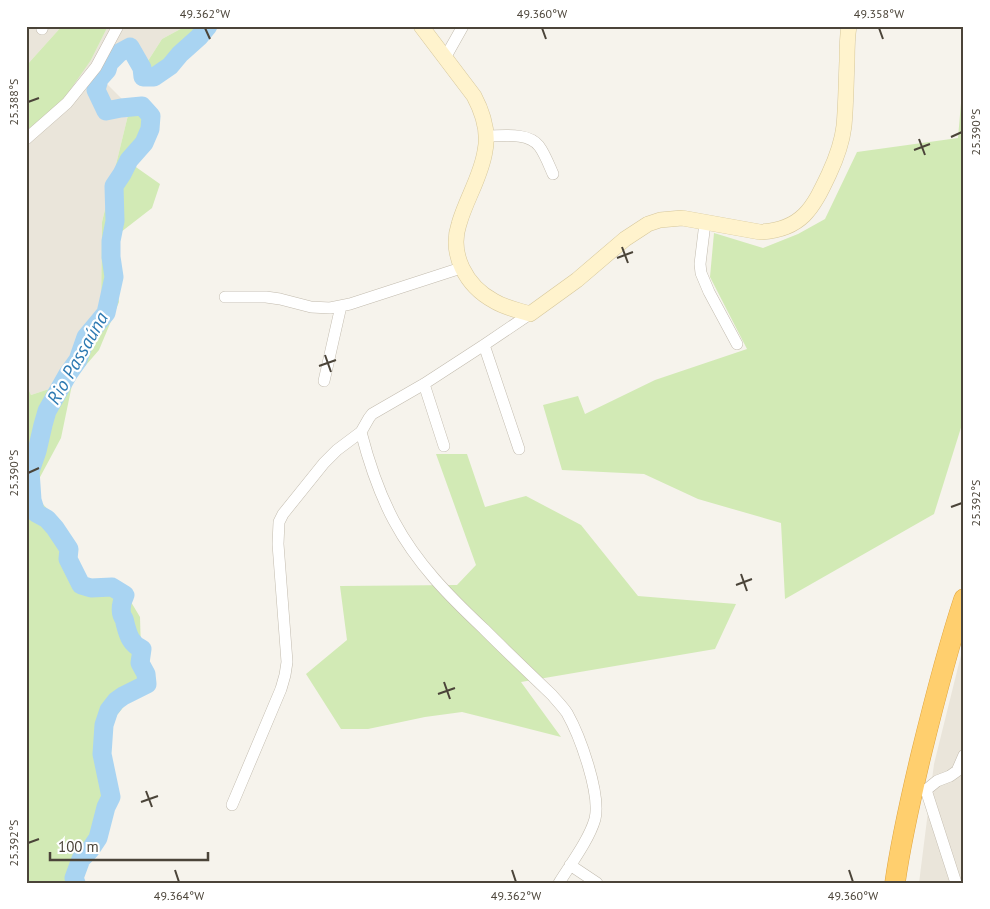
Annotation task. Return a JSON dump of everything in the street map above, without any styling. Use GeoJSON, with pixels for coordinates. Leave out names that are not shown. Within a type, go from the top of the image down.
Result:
{"type":"FeatureCollection","features":[{"type":"Feature","properties":{"kind":"highway"},"geometry":{"type":"LineString","coordinates":[[896,883],[899,858],[920,789],[934,703],[964,599]]}},
{"type":"Feature","properties":{"kind":"street"},"geometry":{"type":"LineString","coordinates":[[26,139],[67,102],[96,68],[118,26]]}},
{"type":"Feature","properties":{"kind":"street"},"geometry":{"type":"LineString","coordinates":[[421,26],[466,85],[480,108],[487,136],[486,151],[482,165],[458,226],[456,242],[462,268],[478,290],[492,300],[503,306],[530,314]]}},
{"type":"Feature","properties":{"kind":"street"},"geometry":{"type":"LineString","coordinates":[[445,58],[463,26]]}},
{"type":"Feature","properties":{"kind":"street"},"geometry":{"type":"LineString","coordinates":[[232,805],[281,689],[285,675],[287,662],[278,544],[279,522],[292,502],[324,463],[337,450],[361,432],[372,414],[424,384],[530,314],[648,224],[660,220],[682,218],[749,230],[771,231],[800,220],[817,199],[834,163],[842,140],[849,26]]}},
{"type":"Feature","properties":{"kind":"street"},"geometry":{"type":"LineString","coordinates":[[487,136],[525,137],[532,140],[541,149],[553,174]]}},
{"type":"Feature","properties":{"kind":"street"},"geometry":{"type":"LineString","coordinates":[[705,222],[700,264],[702,273],[709,292],[737,344]]}},
{"type":"Feature","properties":{"kind":"street"},"geometry":{"type":"LineString","coordinates":[[225,297],[266,296],[320,308],[341,306],[462,268]]}},
{"type":"Feature","properties":{"kind":"street"},"geometry":{"type":"LineString","coordinates":[[324,382],[341,306]]}},
{"type":"Feature","properties":{"kind":"street"},"geometry":{"type":"LineString","coordinates":[[484,345],[519,448]]}},
{"type":"Feature","properties":{"kind":"street"},"geometry":{"type":"LineString","coordinates":[[424,384],[444,446]]}},
{"type":"Feature","properties":{"kind":"street"},"geometry":{"type":"LineString","coordinates":[[361,432],[368,460],[394,522],[429,574],[446,593],[552,695],[566,711],[577,733],[594,788],[595,818],[559,883]]}},
{"type":"Feature","properties":{"kind":"street"},"geometry":{"type":"LineString","coordinates":[[956,883],[920,789],[957,771],[964,755]]}},
{"type":"Feature","properties":{"kind":"street"},"geometry":{"type":"LineString","coordinates":[[570,865],[597,883]]}},
{"type":"Feature","properties":{"kind":"shaded area"},"geometry":{"type":"Polygon","coordinates":[[[26,26],[62,26],[26,66],[26,26]]]}},
{"type":"Feature","properties":{"kind":"shaded area"},"geometry":{"type":"Polygon","coordinates":[[[108,26],[186,26],[162,39],[146,64],[121,52],[104,81],[130,107],[102,222],[101,311],[88,356],[70,382],[31,395],[26,384],[26,140],[91,60],[108,26]]]}},
{"type":"Feature","properties":{"kind":"shaded area"},"geometry":{"type":"Polygon","coordinates":[[[964,643],[964,883],[919,883],[934,764],[964,643]]]}},
{"type":"Feature","properties":{"kind":"green space"},"geometry":{"type":"Polygon","coordinates":[[[62,26],[108,26],[91,60],[47,123],[26,140],[26,66],[62,26]]]}},
{"type":"Feature","properties":{"kind":"green space"},"geometry":{"type":"Polygon","coordinates":[[[186,26],[208,26],[186,54],[161,74],[146,64],[162,39],[186,26]]]}},
{"type":"Feature","properties":{"kind":"green space"},"geometry":{"type":"Polygon","coordinates":[[[964,68],[964,418],[934,514],[785,599],[781,523],[698,499],[644,474],[562,470],[543,405],[578,396],[585,414],[655,380],[747,349],[710,277],[714,233],[763,248],[798,234],[825,219],[857,152],[958,138],[964,68]]]}},
{"type":"Feature","properties":{"kind":"green space"},"geometry":{"type":"Polygon","coordinates":[[[130,107],[152,122],[133,165],[160,184],[152,208],[112,239],[119,302],[99,350],[73,380],[61,438],[39,479],[38,499],[59,521],[79,580],[122,587],[140,617],[142,684],[113,720],[107,741],[117,785],[106,840],[71,883],[26,883],[26,384],[31,395],[70,382],[88,356],[101,311],[102,222],[130,107]]]}},
{"type":"Feature","properties":{"kind":"green space"},"geometry":{"type":"Polygon","coordinates":[[[436,454],[467,454],[485,507],[526,496],[581,525],[638,596],[736,604],[715,649],[521,682],[561,737],[462,712],[425,717],[368,729],[341,729],[306,674],[347,640],[340,586],[457,585],[476,565],[436,454]]]}},
{"type":"Feature","properties":{"kind":"waterway","name":"Rio Passaúna"},"geometry":{"type":"LineString","coordinates":[[76,883],[74,878],[81,859],[98,838],[106,807],[111,797],[102,754],[104,725],[109,710],[123,696],[147,684],[146,674],[140,663],[142,649],[130,638],[122,615],[121,610],[125,595],[112,587],[91,588],[81,585],[68,559],[69,549],[47,519],[36,513],[32,500],[30,471],[47,411],[78,360],[86,337],[106,313],[114,277],[111,257],[111,241],[115,221],[114,186],[129,160],[144,143],[150,129],[151,116],[142,106],[106,111],[96,90],[99,79],[107,70],[109,63],[119,53],[130,47],[142,68],[143,77],[154,77],[170,66],[208,26]]}}]}
